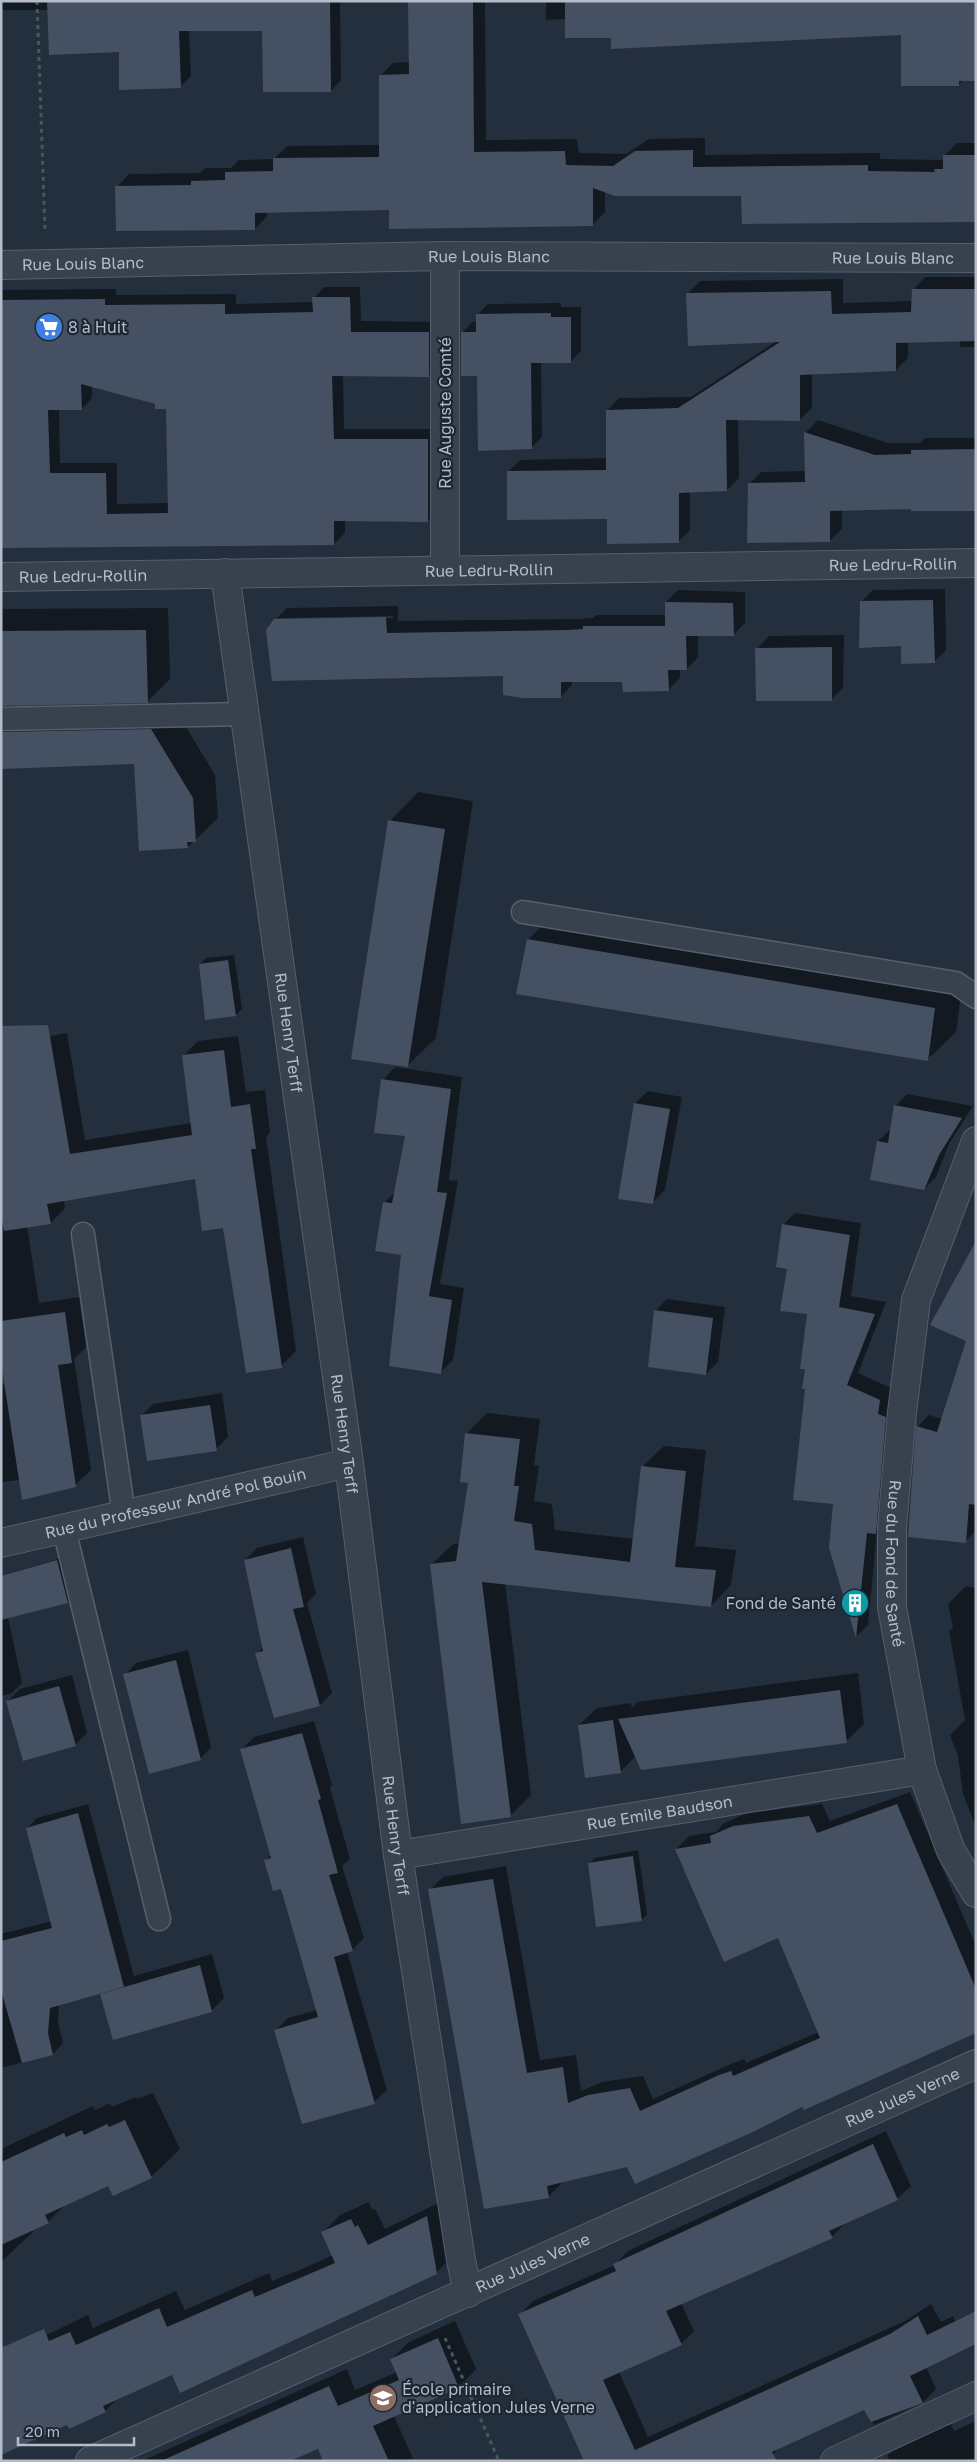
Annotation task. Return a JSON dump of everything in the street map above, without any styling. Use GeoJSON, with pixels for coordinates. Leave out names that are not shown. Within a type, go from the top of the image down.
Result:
{"type":"FeatureCollection","features":[{"type":"Feature","properties":{"kind":"street","name":"Rue Louis Blanc"},"geometry":{"type":"LineString","coordinates":[[1,265],[445,256],[976,258]]}},
{"type":"Feature","properties":{"kind":"street","name":"Rue Auguste Comté"},"geometry":{"type":"LineString","coordinates":[[445,256],[445,570]]}},
{"type":"Feature","properties":{"kind":"street","name":"Rue Ledru-Rollin"},"geometry":{"type":"LineString","coordinates":[[1,577],[976,563]]}},
{"type":"Feature","properties":{"kind":"street","name":"Rue Henry Terff"},"geometry":{"type":"LineString","coordinates":[[225,573],[349,1463],[398,1855],[460,2260],[468,2293]]}},
{"type":"Feature","properties":{"kind":"street","name":"Rue du Fond de Santé"},"geometry":{"type":"LineString","coordinates":[[976,1141],[916,1300],[902,1412],[892,1527],[892,1607],[922,1770],[951,1851],[976,1894]]}},
{"type":"Feature","properties":{"kind":"street","name":"Rue du Professeur André Pol Bouin"},"geometry":{"type":"LineString","coordinates":[[1,1543],[349,1463]]}},
{"type":"Feature","properties":{"kind":"street","name":"Rue Emile Baudson"},"geometry":{"type":"LineString","coordinates":[[398,1855],[922,1770]]}},
{"type":"Feature","properties":{"kind":"street","name":"Rue Jules Verne"},"geometry":{"type":"LineString","coordinates":[[90,2461],[976,2064]]}},
{"type":"Feature","properties":{"kind":"street"},"geometry":{"type":"LineString","coordinates":[[835,2461],[976,2396]]}},
{"type":"Feature","properties":{"kind":"lane"},"geometry":{"type":"LineString","coordinates":[[1,719],[245,714]]}},
{"type":"Feature","properties":{"kind":"lane"},"geometry":{"type":"LineString","coordinates":[[523,912],[956,983],[976,996]]}},
{"type":"Feature","properties":{"kind":"lane"},"geometry":{"type":"LineString","coordinates":[[83,1234],[124,1515]]}},
{"type":"Feature","properties":{"kind":"lane"},"geometry":{"type":"LineString","coordinates":[[64,1529],[159,1919]]}},
{"type":"Feature","properties":{"kind":"path"},"geometry":{"type":"LineString","coordinates":[[37,1],[47,264]]}},
{"type":"Feature","properties":{"kind":"path"},"geometry":{"type":"LineString","coordinates":[[432,2309],[499,2461]]}},
{"type":"Feature","properties":{"kind":"building"},"geometry":{"type":"Polygon","coordinates":[[[47,1],[330,1],[331,92],[263,92],[262,31],[179,31],[181,88],[119,90],[119,52],[49,55],[47,1]]]}},
{"type":"Feature","properties":{"kind":"building"},"geometry":{"type":"Polygon","coordinates":[[[408,1],[473,1],[474,152],[565,151],[566,165],[613,166],[635,151],[693,150],[693,167],[868,165],[868,171],[935,172],[934,169],[943,169],[943,155],[976,155],[976,222],[742,224],[741,196],[615,196],[593,188],[593,226],[389,229],[389,210],[255,213],[255,230],[116,231],[115,186],[191,185],[191,181],[225,180],[225,172],[273,171],[273,158],[379,157],[379,75],[409,74],[408,1]]]}},
{"type":"Feature","properties":{"kind":"building"},"geometry":{"type":"Polygon","coordinates":[[[565,1],[976,1],[976,81],[959,81],[959,86],[901,86],[901,35],[611,49],[611,38],[565,38],[565,1]]]}},
{"type":"Feature","properties":{"kind":"building"},"geometry":{"type":"Polygon","coordinates":[[[912,289],[976,289],[976,341],[896,343],[896,371],[800,375],[800,421],[726,420],[727,491],[679,493],[679,543],[607,544],[607,519],[507,520],[507,471],[606,470],[606,410],[678,408],[780,342],[688,346],[686,293],[831,291],[832,314],[911,312],[912,289]]]}},
{"type":"Feature","properties":{"kind":"building"},"geometry":{"type":"Polygon","coordinates":[[[312,297],[350,297],[351,332],[429,332],[429,377],[332,376],[334,439],[428,439],[428,522],[334,521],[334,545],[1,548],[1,300],[105,299],[105,305],[225,304],[225,314],[313,312],[312,297]],[[81,384],[82,410],[48,410],[50,473],[106,473],[107,514],[168,513],[166,409],[155,409],[155,404],[81,384]]]}},
{"type":"Feature","properties":{"kind":"building"},"geometry":{"type":"Polygon","coordinates":[[[551,313],[551,317],[571,317],[571,363],[531,363],[532,449],[478,451],[477,376],[461,376],[461,332],[476,332],[476,314],[551,313]]]}},
{"type":"Feature","properties":{"kind":"building"},"geometry":{"type":"Polygon","coordinates":[[[804,432],[875,455],[911,454],[911,450],[976,449],[976,511],[911,511],[911,509],[830,511],[830,542],[747,543],[748,483],[805,482],[804,432]]]}},
{"type":"Feature","properties":{"kind":"building"},"geometry":{"type":"Polygon","coordinates":[[[933,600],[935,663],[901,664],[901,646],[859,648],[860,601],[933,600]]]}},
{"type":"Feature","properties":{"kind":"building"},"geometry":{"type":"Polygon","coordinates":[[[665,602],[733,603],[734,636],[686,636],[687,670],[668,670],[669,691],[623,692],[622,682],[561,682],[561,698],[523,698],[503,695],[503,676],[272,681],[266,630],[274,619],[386,617],[387,633],[568,630],[583,629],[583,626],[665,626],[665,602]]]}},
{"type":"Feature","properties":{"kind":"building"},"geometry":{"type":"Polygon","coordinates":[[[146,630],[148,703],[1,706],[1,631],[146,630]]]}},
{"type":"Feature","properties":{"kind":"building"},"geometry":{"type":"Polygon","coordinates":[[[832,647],[832,701],[756,701],[755,648],[832,647]]]}},
{"type":"Feature","properties":{"kind":"building"},"geometry":{"type":"Polygon","coordinates":[[[151,729],[193,798],[196,842],[187,842],[188,848],[139,851],[134,764],[1,769],[1,732],[151,729]]]}},
{"type":"Feature","properties":{"kind":"building"},"geometry":{"type":"Polygon","coordinates":[[[388,820],[445,829],[408,1067],[351,1059],[388,820]]]}},
{"type":"Feature","properties":{"kind":"building"},"geometry":{"type":"Polygon","coordinates":[[[527,939],[935,1008],[928,1061],[516,994],[527,939]]]}},
{"type":"Feature","properties":{"kind":"building"},"geometry":{"type":"Polygon","coordinates":[[[228,960],[236,1016],[205,1020],[199,964],[228,960]]]}},
{"type":"Feature","properties":{"kind":"building"},"geometry":{"type":"Polygon","coordinates":[[[48,1025],[70,1154],[192,1135],[182,1055],[224,1050],[231,1107],[250,1104],[256,1149],[251,1149],[282,1368],[246,1373],[223,1228],[202,1231],[195,1179],[47,1204],[51,1224],[4,1231],[1,1214],[1,1026],[48,1025]]]}},
{"type":"Feature","properties":{"kind":"building"},"geometry":{"type":"Polygon","coordinates":[[[381,1079],[451,1089],[437,1192],[447,1193],[429,1296],[452,1300],[441,1374],[389,1366],[401,1255],[375,1251],[383,1202],[392,1203],[405,1136],[374,1133],[381,1079]]]}},
{"type":"Feature","properties":{"kind":"building"},"geometry":{"type":"Polygon","coordinates":[[[634,1103],[670,1109],[653,1204],[618,1199],[634,1103]]]}},
{"type":"Feature","properties":{"kind":"building"},"geometry":{"type":"Polygon","coordinates":[[[894,1105],[962,1118],[939,1155],[924,1190],[870,1180],[877,1141],[888,1143],[894,1105]]]}},
{"type":"Feature","properties":{"kind":"building"},"geometry":{"type":"Polygon","coordinates":[[[782,1224],[850,1235],[839,1307],[875,1314],[847,1385],[880,1400],[878,1414],[886,1417],[876,1534],[867,1533],[856,1638],[829,1548],[833,1504],[793,1500],[805,1389],[802,1389],[805,1369],[800,1369],[807,1314],[780,1311],[787,1269],[776,1267],[782,1224]]]}},
{"type":"Feature","properties":{"kind":"building"},"geometry":{"type":"Polygon","coordinates":[[[976,1241],[976,1505],[969,1504],[966,1543],[908,1537],[916,1426],[937,1432],[966,1341],[930,1325],[976,1241]]]}},
{"type":"Feature","properties":{"kind":"building"},"geometry":{"type":"Polygon","coordinates":[[[654,1310],[713,1318],[706,1375],[648,1367],[654,1310]]]}},
{"type":"Feature","properties":{"kind":"building"},"geometry":{"type":"Polygon","coordinates":[[[65,1312],[72,1363],[58,1365],[76,1487],[22,1500],[1,1362],[1,1321],[65,1312]]]}},
{"type":"Feature","properties":{"kind":"building"},"geometry":{"type":"Polygon","coordinates":[[[210,1405],[217,1451],[147,1461],[140,1415],[210,1405]]]}},
{"type":"Feature","properties":{"kind":"building"},"geometry":{"type":"Polygon","coordinates":[[[465,1433],[520,1439],[514,1486],[519,1486],[514,1521],[532,1524],[535,1550],[630,1562],[641,1466],[686,1471],[675,1567],[716,1570],[711,1607],[482,1582],[511,1817],[461,1824],[430,1564],[456,1561],[468,1483],[460,1482],[465,1433]]]}},
{"type":"Feature","properties":{"kind":"building"},"geometry":{"type":"Polygon","coordinates":[[[291,1548],[304,1607],[293,1609],[320,1706],[274,1718],[255,1653],[263,1651],[244,1560],[291,1548]]]}},
{"type":"Feature","properties":{"kind":"building"},"geometry":{"type":"Polygon","coordinates":[[[57,1560],[68,1603],[1,1620],[1,1576],[57,1560]]]}},
{"type":"Feature","properties":{"kind":"building"},"geometry":{"type":"Polygon","coordinates":[[[176,1660],[201,1760],[149,1774],[123,1674],[176,1660]]]}},
{"type":"Feature","properties":{"kind":"building"},"geometry":{"type":"Polygon","coordinates":[[[59,1686],[76,1746],[23,1761],[6,1701],[59,1686]]]}},
{"type":"Feature","properties":{"kind":"building"},"geometry":{"type":"Polygon","coordinates":[[[840,1690],[847,1743],[641,1770],[618,1719],[840,1690]]]}},
{"type":"Feature","properties":{"kind":"building"},"geometry":{"type":"Polygon","coordinates":[[[613,1720],[621,1773],[585,1778],[578,1725],[613,1720]]]}},
{"type":"Feature","properties":{"kind":"building"},"geometry":{"type":"Polygon","coordinates":[[[302,1733],[321,1799],[318,1800],[338,1873],[329,1875],[353,1951],[334,1957],[375,2104],[302,2124],[274,2030],[318,2017],[281,1889],[273,1891],[264,1860],[271,1858],[240,1749],[302,1733]]]}},
{"type":"Feature","properties":{"kind":"building"},"geometry":{"type":"Polygon","coordinates":[[[897,1804],[976,1989],[976,2033],[804,2110],[802,2107],[753,2132],[635,2184],[627,2167],[547,2186],[549,2198],[484,2209],[428,1889],[493,1879],[527,2073],[563,2067],[568,2103],[588,2095],[630,2088],[640,2111],[719,2075],[731,2071],[733,2076],[820,2038],[778,1938],[724,1962],[675,1849],[711,1843],[710,1836],[733,1826],[809,1816],[817,1833],[897,1804]]]}},
{"type":"Feature","properties":{"kind":"building"},"geometry":{"type":"Polygon","coordinates":[[[78,1813],[124,1987],[50,2008],[48,2033],[53,2055],[22,2063],[1,1990],[1,1941],[52,1928],[26,1828],[78,1813]]]}},
{"type":"Feature","properties":{"kind":"building"},"geometry":{"type":"Polygon","coordinates":[[[633,1856],[642,1921],[596,1927],[588,1863],[633,1856]]]}},
{"type":"Feature","properties":{"kind":"building"},"geometry":{"type":"Polygon","coordinates":[[[200,1965],[212,2012],[113,2040],[100,1994],[200,1965]]]}},
{"type":"Feature","properties":{"kind":"building"},"geometry":{"type":"Polygon","coordinates":[[[125,2120],[152,2178],[113,2196],[108,2186],[45,2215],[49,2223],[1,2245],[1,2162],[64,2133],[66,2137],[82,2130],[84,2135],[107,2124],[109,2127],[125,2120]]]}},
{"type":"Feature","properties":{"kind":"building"},"geometry":{"type":"Polygon","coordinates":[[[873,2144],[898,2200],[829,2231],[833,2238],[666,2311],[682,2345],[603,2380],[635,2450],[890,2334],[918,2316],[927,2335],[976,2311],[976,2344],[910,2376],[923,2403],[871,2422],[864,2410],[772,2452],[777,2461],[584,2461],[518,2314],[616,2271],[613,2264],[873,2144]]]}},
{"type":"Feature","properties":{"kind":"building"},"geometry":{"type":"Polygon","coordinates":[[[427,2216],[437,2274],[180,2393],[172,2375],[103,2406],[106,2412],[69,2429],[67,2425],[1,2455],[1,2348],[44,2329],[49,2341],[70,2332],[76,2345],[159,2308],[167,2327],[252,2290],[255,2297],[335,2263],[321,2232],[351,2219],[355,2227],[358,2225],[368,2245],[427,2216]]]}},
{"type":"Feature","properties":{"kind":"building","name":"École primaire d'application Jules Verne"},"geometry":{"type":"Polygon","coordinates":[[[438,2338],[459,2388],[373,2426],[389,2461],[323,2461],[318,2449],[290,2461],[161,2461],[329,2386],[338,2406],[399,2380],[390,2359],[438,2338]]]}},
{"type":"Feature","properties":{"kind":"place","name":"8 à Huit"},"geometry":{"type":"Point","coordinates":[49,327]}},
{"type":"Feature","properties":{"kind":"place","name":"Fond de Santé"},"geometry":{"type":"Point","coordinates":[855,1603]}},
{"type":"Feature","properties":{"kind":"place","name":"École primaire d'application Jules Verne"},"geometry":{"type":"Point","coordinates":[383,2398]}}]}
